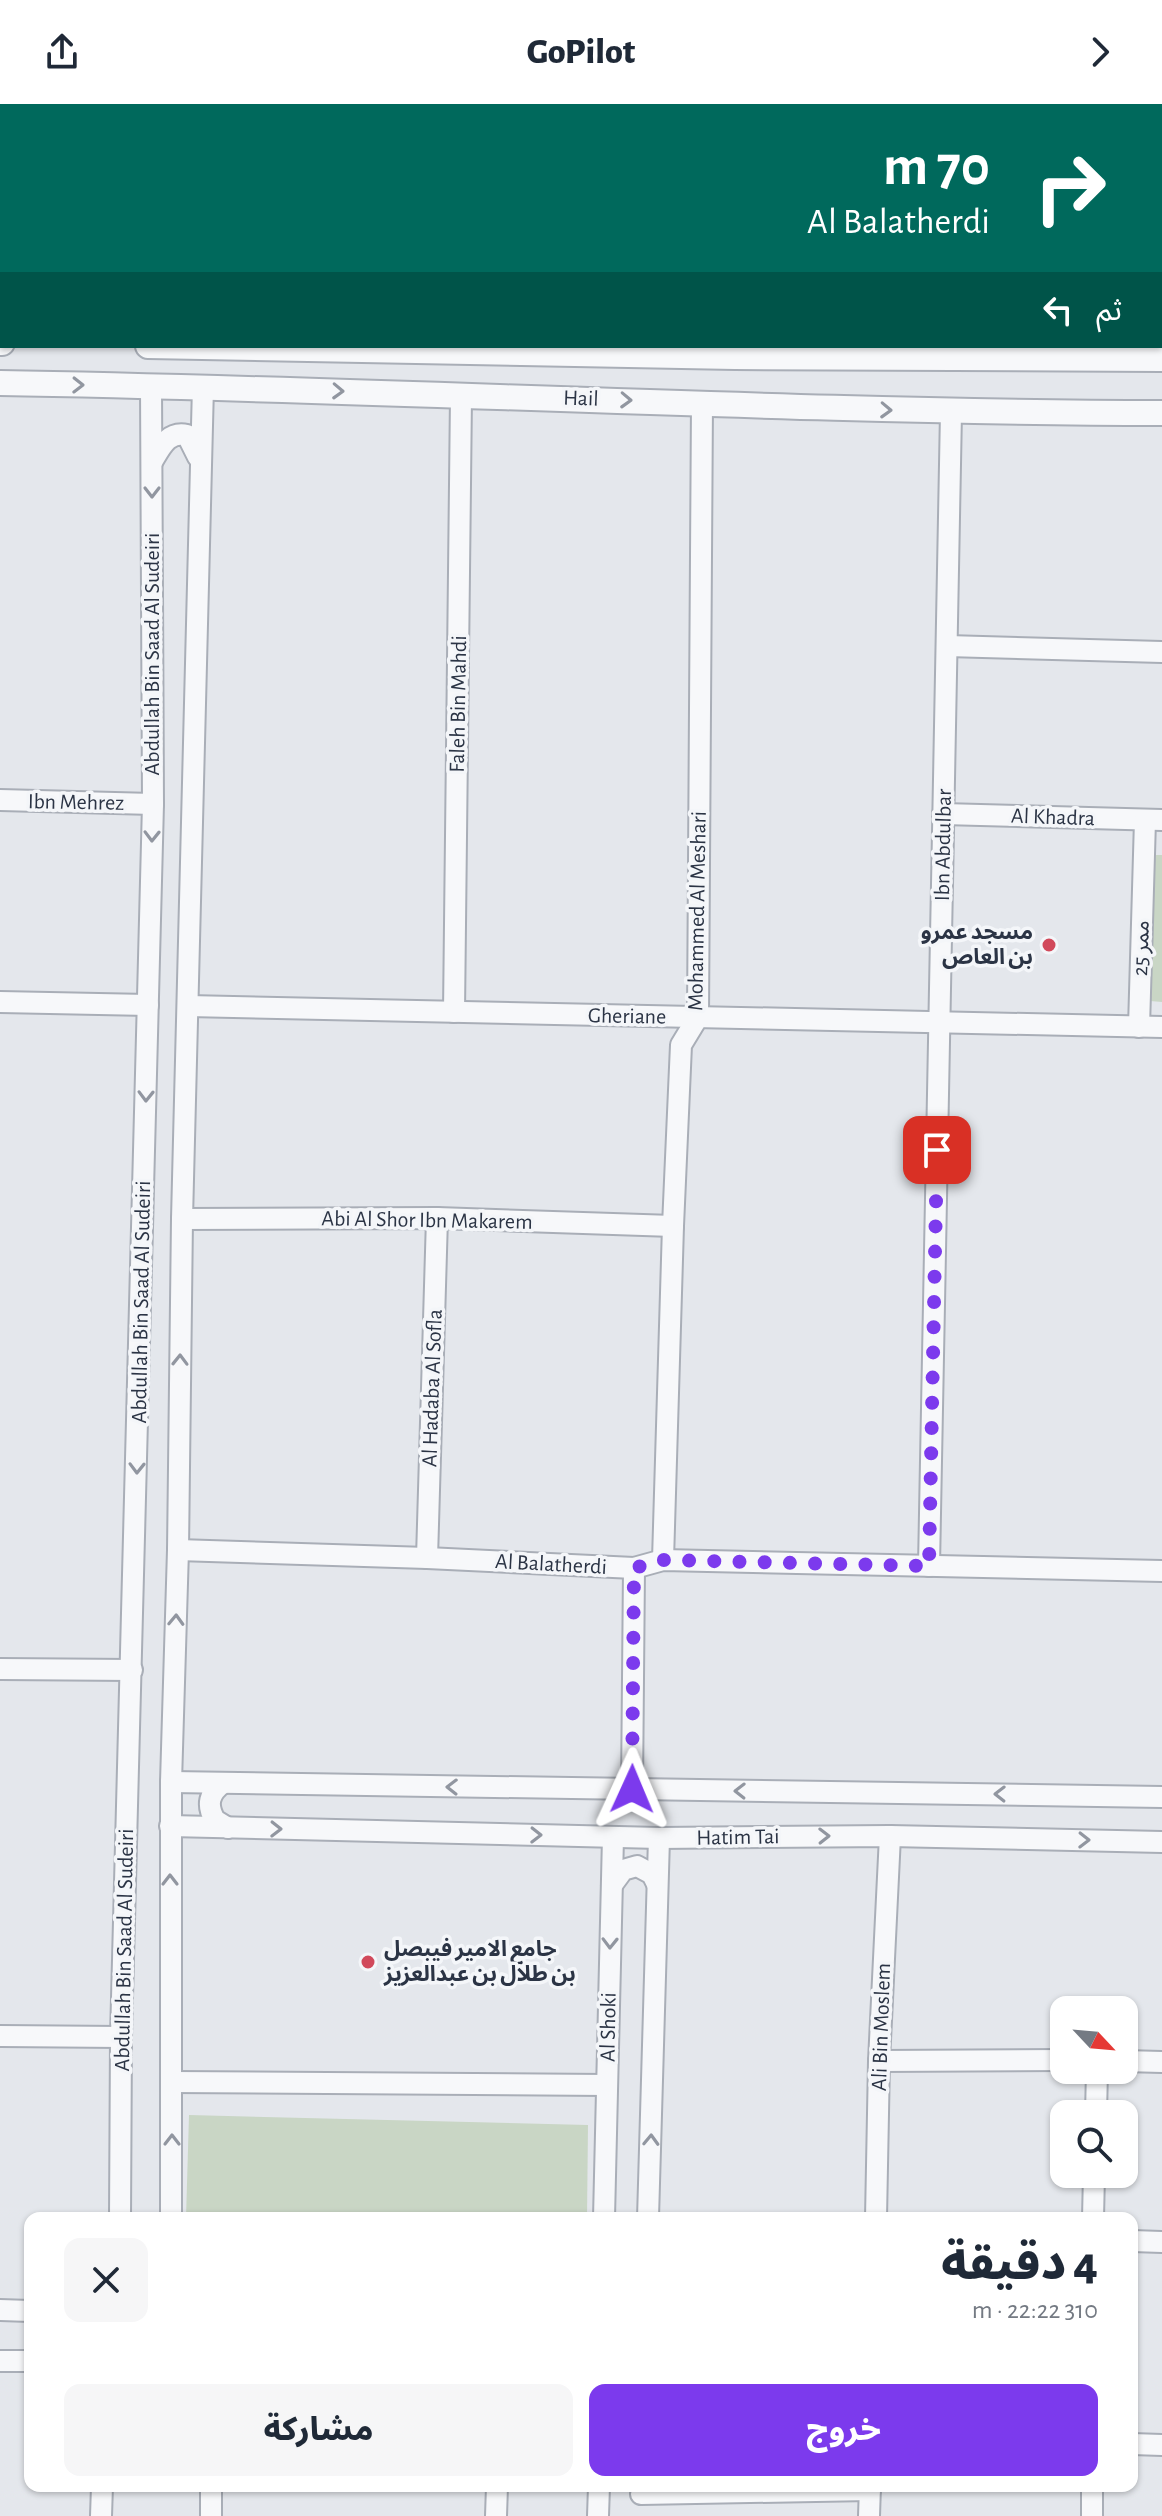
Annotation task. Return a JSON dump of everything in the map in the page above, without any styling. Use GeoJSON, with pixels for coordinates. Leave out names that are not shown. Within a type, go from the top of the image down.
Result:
{"type":"FeatureCollection","features":[{"type":"Feature","properties":{"kind":"street","name":"Hail"},"geometry":{"type":"LineString","coordinates":[[320,348],[574,354],[692,351],[982,352],[1162,359]]}},
{"type":"Feature","properties":{"kind":"street"},"geometry":{"type":"LineString","coordinates":[[572,398],[574,354]]}},
{"type":"Feature","properties":{"kind":"street","name":"Hail"},"geometry":{"type":"LineString","coordinates":[[0,383],[203,386],[951,412],[1162,413]]}},
{"type":"Feature","properties":{"kind":"street","name":"Abdullah Bin Saad Al Sudeiri"},"geometry":{"type":"LineString","coordinates":[[120,2212],[121,2037],[153,804],[151,386]]}},
{"type":"Feature","properties":{"kind":"street","name":"Abdullah Bin Saad Al Sudeiri"},"geometry":{"type":"LineString","coordinates":[[171,2212],[170,1826],[203,386]]}},
{"type":"Feature","properties":{"kind":"street","name":"Faleh Bin Mahdi"},"geometry":{"type":"LineString","coordinates":[[454,1012],[461,396]]}},
{"type":"Feature","properties":{"kind":"street","name":"Mohammed Al Meshari"},"geometry":{"type":"LineString","coordinates":[[663,1560],[681,1045],[698,1017],[702,402]]}},
{"type":"Feature","properties":{"kind":"street","name":"Ibn Abdulbar"},"geometry":{"type":"LineString","coordinates":[[929,1566],[951,412]]}},
{"type":"Feature","properties":{"kind":"street"},"geometry":{"type":"LineString","coordinates":[[152,462],[170,436],[181,433],[187,435],[194,445],[200,465]]}},
{"type":"Feature","properties":{"kind":"street"},"geometry":{"type":"LineString","coordinates":[[947,646],[1162,652]]}},
{"type":"Feature","properties":{"kind":"street","name":"Ibn Mehrez"},"geometry":{"type":"LineString","coordinates":[[0,800],[153,804]]}},
{"type":"Feature","properties":{"kind":"street","name":"Al Khadra"},"geometry":{"type":"LineString","coordinates":[[943,814],[1154,820]]}},
{"type":"Feature","properties":{"kind":"street","name":"ممر 25"},"geometry":{"type":"LineString","coordinates":[[1139,1027],[1154,820]]}},
{"type":"Feature","properties":{"kind":"street"},"geometry":{"type":"LineString","coordinates":[[0,1002],[148,1005]]}},
{"type":"Feature","properties":{"kind":"street","name":"Gheriane"},"geometry":{"type":"LineString","coordinates":[[188,1006],[1162,1027]]}},
{"type":"Feature","properties":{"kind":"street","name":"Abi Al Shor Ibn Makarem"},"geometry":{"type":"LineString","coordinates":[[182,1219],[437,1218],[673,1226]]}},
{"type":"Feature","properties":{"kind":"street","name":"Al Hadaba Al Sofla"},"geometry":{"type":"LineString","coordinates":[[427,1558],[437,1218]]}},
{"type":"Feature","properties":{"kind":"street","name":"Al Balatherdi"},"geometry":{"type":"LineString","coordinates":[[178,1550],[634,1568],[663,1560],[1162,1571]]}},
{"type":"Feature","properties":{"kind":"street"},"geometry":{"type":"LineString","coordinates":[[632,1789],[634,1568]]}},
{"type":"Feature","properties":{"kind":"street"},"geometry":{"type":"LineString","coordinates":[[0,1669],[132,1670]]}},
{"type":"Feature","properties":{"kind":"street","name":"Hatim Tai"},"geometry":{"type":"LineString","coordinates":[[171,1782],[1162,1797]]}},
{"type":"Feature","properties":{"kind":"street"},"geometry":{"type":"LineString","coordinates":[[223,1783],[210,1797],[210,1806],[215,1820],[228,1828]]}},
{"type":"Feature","properties":{"kind":"street","name":"Hatim Tai"},"geometry":{"type":"LineString","coordinates":[[170,1826],[659,1838],[890,1836],[1162,1842]]}},
{"type":"Feature","properties":{"kind":"street","name":"Ali Bin Moslem"},"geometry":{"type":"LineString","coordinates":[[876,2212],[879,2061],[890,1836]]}},
{"type":"Feature","properties":{"kind":"street","name":"Al Shoki"},"geometry":{"type":"LineString","coordinates":[[604,2212],[613,1837]]}},
{"type":"Feature","properties":{"kind":"street","name":"Al Shoki"},"geometry":{"type":"LineString","coordinates":[[648,2212],[659,1838]]}},
{"type":"Feature","properties":{"kind":"street"},"geometry":{"type":"LineString","coordinates":[[612,1885],[623,1870],[637,1866],[652,1874],[657,1884]]}},
{"type":"Feature","properties":{"kind":"street"},"geometry":{"type":"LineString","coordinates":[[0,2036],[121,2037]]}},
{"type":"Feature","properties":{"kind":"street"},"geometry":{"type":"LineString","coordinates":[[879,2061],[1050,2060]]}},
{"type":"Feature","properties":{"kind":"street"},"geometry":{"type":"LineString","coordinates":[[1138,2061],[1162,2062]]}},
{"type":"Feature","properties":{"kind":"street"},"geometry":{"type":"LineString","coordinates":[[172,2082],[607,2085]]}},
{"type":"Feature","properties":{"kind":"street"},"geometry":{"type":"LineString","coordinates":[[1093,2212],[1094,2188]]}},
{"type":"Feature","properties":{"kind":"street"},"geometry":{"type":"LineString","coordinates":[[1138,2241],[1162,2242]]}},
{"type":"Feature","properties":{"kind":"street"},"geometry":{"type":"LineString","coordinates":[[0,2310],[24,2311]]}},
{"type":"Feature","properties":{"kind":"street"},"geometry":{"type":"LineString","coordinates":[[0,2361],[24,2361]]}},
{"type":"Feature","properties":{"kind":"street"},"geometry":{"type":"LineString","coordinates":[[1138,2444],[1162,2445]]}},
{"type":"Feature","properties":{"kind":"street"},"geometry":{"type":"LineString","coordinates":[[101,2516],[102,2492]]}},
{"type":"Feature","properties":{"kind":"street"},"geometry":{"type":"LineString","coordinates":[[211,2492],[211,2516]]}},
{"type":"Feature","properties":{"kind":"street"},"geometry":{"type":"LineString","coordinates":[[496,2516],[497,2492]]}},
{"type":"Feature","properties":{"kind":"street"},"geometry":{"type":"LineString","coordinates":[[598,2516],[599,2492]]}},
{"type":"Feature","properties":{"kind":"street"},"geometry":{"type":"LineString","coordinates":[[640,2516],[641,2492]]}},
{"type":"Feature","properties":{"kind":"street"},"geometry":{"type":"LineString","coordinates":[[869,2516],[870,2492]]}},
{"type":"Feature","properties":{"kind":"street"},"geometry":{"type":"LineString","coordinates":[[1092,2492],[1092,2516]]}},
{"type":"Feature","properties":{"kind":"green space"},"geometry":{"type":"Polygon","coordinates":[[[1154,855],[1162,855],[1162,1002],[1150,1001],[1154,855]]]}},
{"type":"Feature","properties":{"kind":"green space"},"geometry":{"type":"Polygon","coordinates":[[[189,2115],[588,2125],[587,2212],[186,2212],[189,2115]]]}},
{"type":"Feature","properties":{"kind":"place","name":"مسجد عمرو بن العاص"},"geometry":{"type":"Point","coordinates":[1049,945]}},
{"type":"Feature","properties":{"kind":"place","name":"جامع الامير فيبصل بن طلال بن عبدالعزيز"},"geometry":{"type":"Point","coordinates":[368,1962]}},
{"type":"Feature","properties":{"kind":"route"},"geometry":{"type":"LineString","coordinates":[[632,1789],[634,1568],[663,1560],[929,1566],[937,1150]]}}]}
